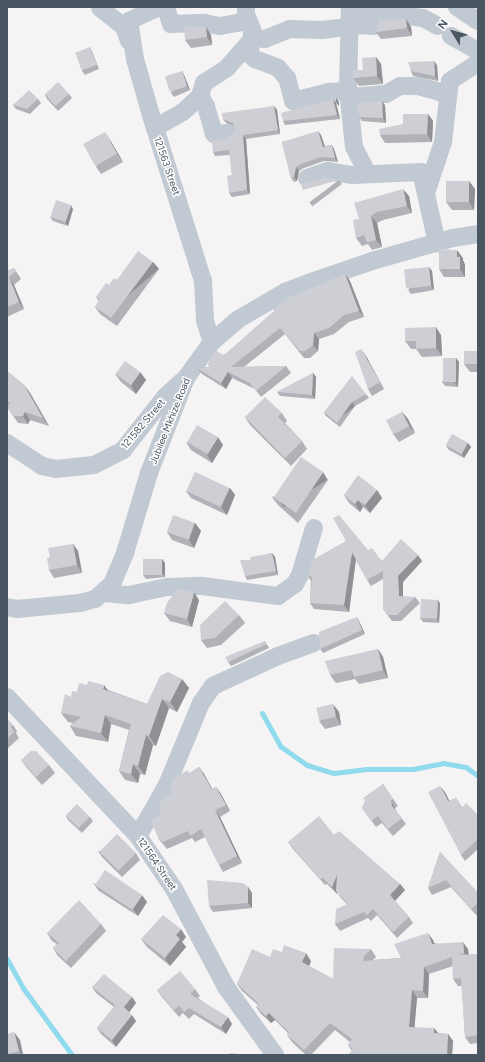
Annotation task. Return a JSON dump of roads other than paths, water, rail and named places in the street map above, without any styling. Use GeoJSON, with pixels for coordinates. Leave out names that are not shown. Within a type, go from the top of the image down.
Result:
{"type":"FeatureCollection","features":[{"type":"Feature","properties":{"kind":"street","name":"121563 Street"},"geometry":{"type":"LineString","coordinates":[[159,7],[129,21],[135,59],[203,281],[205,321],[212,342]]}},
{"type":"Feature","properties":{"kind":"street"},"geometry":{"type":"LineString","coordinates":[[166,7],[171,24],[204,22],[220,26],[250,26],[266,39],[290,29],[351,27],[378,17],[402,15],[423,18],[478,51]]}},
{"type":"Feature","properties":{"kind":"street"},"geometry":{"type":"LineString","coordinates":[[350,7],[351,27],[349,94],[354,147],[368,174]]}},
{"type":"Feature","properties":{"kind":"street"},"geometry":{"type":"LineString","coordinates":[[356,7],[378,17]]}},
{"type":"Feature","properties":{"kind":"street"},"geometry":{"type":"LineString","coordinates":[[100,8],[124,27],[135,59]]}},
{"type":"Feature","properties":{"kind":"street"},"geometry":{"type":"LineString","coordinates":[[250,26],[250,54],[282,73],[287,78],[293,101],[328,92],[349,94],[386,94],[400,86],[418,86],[440,92],[448,97]]}},
{"type":"Feature","properties":{"kind":"street"},"geometry":{"type":"LineString","coordinates":[[155,128],[183,112],[200,96],[204,84],[227,68],[250,26]]}},
{"type":"Feature","properties":{"kind":"street"},"geometry":{"type":"LineString","coordinates":[[426,190],[443,142],[450,81],[478,63]]}},
{"type":"Feature","properties":{"kind":"street"},"geometry":{"type":"LineString","coordinates":[[200,96],[206,106],[214,134],[227,133]]}},
{"type":"Feature","properties":{"kind":"street"},"geometry":{"type":"LineString","coordinates":[[307,178],[327,171],[353,175],[421,172],[426,190],[428,211],[437,243]]}},
{"type":"Feature","properties":{"kind":"street","name":"Jubilee Mkhize Road"},"geometry":{"type":"LineString","coordinates":[[7,607],[17,609],[80,604],[95,599],[104,593],[117,576],[139,502],[186,378],[212,342],[237,320],[285,292],[372,262],[437,243],[478,234]]}},
{"type":"Feature","properties":{"kind":"street","name":"121582 Street"},"geometry":{"type":"LineString","coordinates":[[7,443],[42,466],[56,469],[94,465],[123,450],[165,397],[186,378]]}},
{"type":"Feature","properties":{"kind":"street"},"geometry":{"type":"LineString","coordinates":[[104,593],[128,595],[168,587],[194,585],[278,596],[295,584],[300,575],[314,528]]}},
{"type":"Feature","properties":{"kind":"street"},"geometry":{"type":"LineString","coordinates":[[138,836],[167,785],[201,703],[213,686],[278,656],[314,643]]}},
{"type":"Feature","properties":{"kind":"street","name":"121564 Street"},"geometry":{"type":"LineString","coordinates":[[7,697],[138,836],[174,890],[226,987],[275,1055]]}},
{"type":"Feature","properties":{"kind":"waterway"},"geometry":{"type":"LineString","coordinates":[[262,713],[280,746],[307,765],[334,773],[367,769],[413,769],[443,763],[466,767],[478,776]]}},
{"type":"Feature","properties":{"kind":"waterway"},"geometry":{"type":"LineString","coordinates":[[7,959],[23,988],[72,1055]]}}]}
